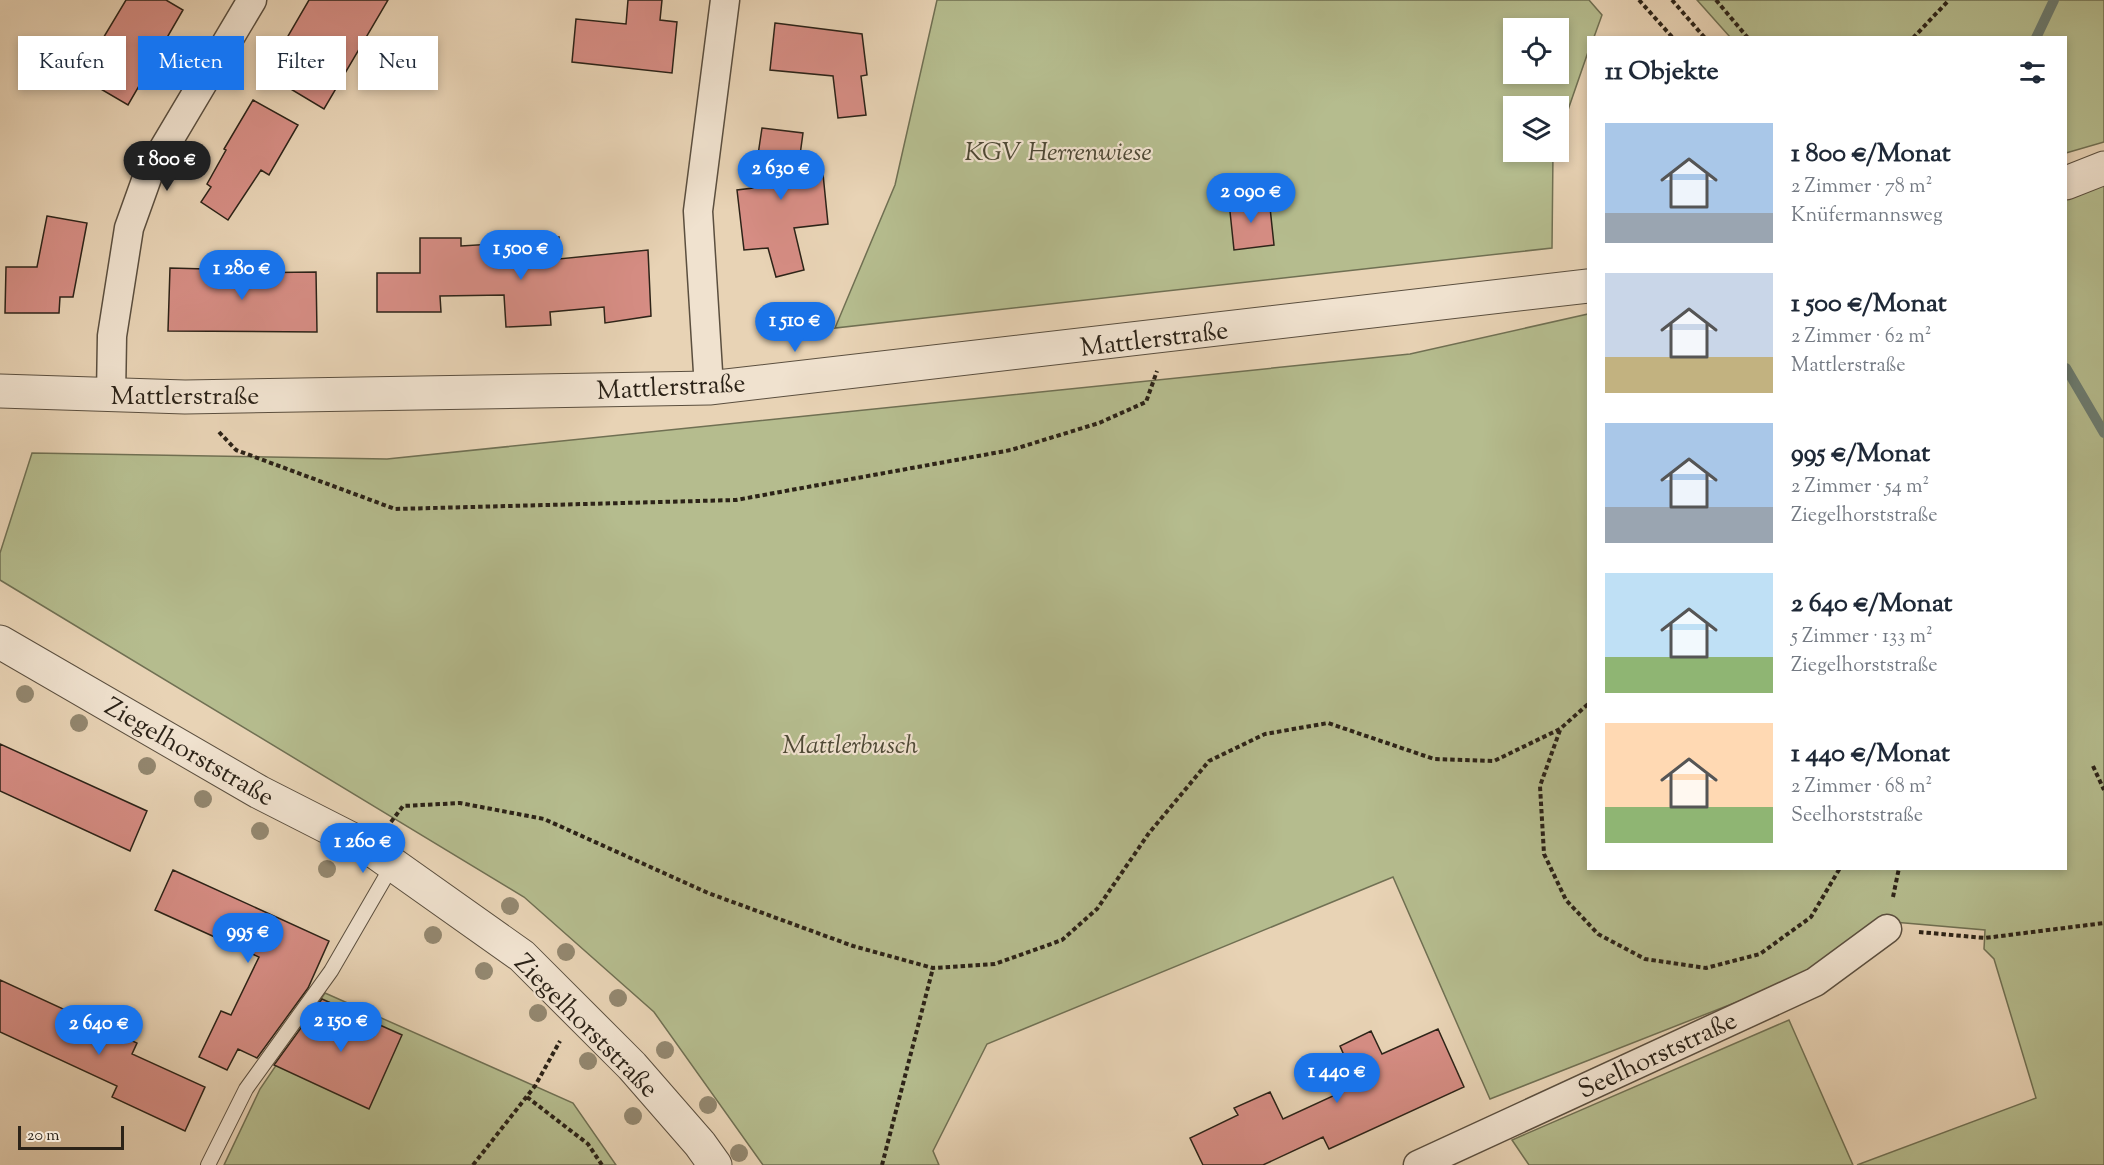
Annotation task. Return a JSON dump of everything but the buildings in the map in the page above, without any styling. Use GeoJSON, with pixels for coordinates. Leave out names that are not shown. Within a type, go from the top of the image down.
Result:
{"type":"FeatureCollection","features":[{"type":"Feature","properties":{"kind":"street"},"geometry":{"type":"LineString","coordinates":[[111,396],[112,336],[129,228],[148,175],[252,0]]}},
{"type":"Feature","properties":{"kind":"street"},"geometry":{"type":"LineString","coordinates":[[709,388],[698,211],[725,0]]}},
{"type":"Feature","properties":{"kind":"street"},"geometry":{"type":"LineString","coordinates":[[2067,183],[2104,168]]}},
{"type":"Feature","properties":{"kind":"street","name":"Mattlerstraße"},"geometry":{"type":"LineString","coordinates":[[0,391],[185,397],[709,388],[1587,286]]}},
{"type":"Feature","properties":{"kind":"street","name":"Ziegelhorststraße"},"geometry":{"type":"LineString","coordinates":[[0,642],[259,792],[382,856],[522,956],[632,1066],[708,1158]]}},
{"type":"Feature","properties":{"kind":"street","name":"Seelhorststraße"},"geometry":{"type":"LineString","coordinates":[[1418,1165],[1815,982],[1887,929]]}},
{"type":"Feature","properties":{"kind":"lane"},"geometry":{"type":"LineString","coordinates":[[208,1165],[246,1089],[331,971],[382,856]]}},
{"type":"Feature","properties":{"kind":"path"},"geometry":{"type":"LineString","coordinates":[[1639,0],[1671,36]]}},
{"type":"Feature","properties":{"kind":"path"},"geometry":{"type":"LineString","coordinates":[[1672,0],[1703,36]]}},
{"type":"Feature","properties":{"kind":"path"},"geometry":{"type":"LineString","coordinates":[[1716,0],[1746,36]]}},
{"type":"Feature","properties":{"kind":"path"},"geometry":{"type":"LineString","coordinates":[[1915,36],[1949,0]]}},
{"type":"Feature","properties":{"kind":"path"},"geometry":{"type":"LineString","coordinates":[[185,397],[236,450],[394,509],[736,500],[1011,450],[1099,423],[1146,402],[1170,336]]}},
{"type":"Feature","properties":{"kind":"path"},"geometry":{"type":"LineString","coordinates":[[382,856],[403,806],[460,803],[544,819],[708,893],[853,946],[933,968],[995,964],[1062,940],[1096,909],[1149,833],[1209,761],[1265,734],[1328,723],[1434,759],[1494,761],[1560,729],[1587,705]]}},
{"type":"Feature","properties":{"kind":"path"},"geometry":{"type":"LineString","coordinates":[[1560,729],[1540,786],[1544,854],[1566,900],[1598,934],[1645,959],[1706,968],[1760,954],[1811,917],[1839,870]]}},
{"type":"Feature","properties":{"kind":"path"},"geometry":{"type":"LineString","coordinates":[[2093,766],[2104,790]]}},
{"type":"Feature","properties":{"kind":"path"},"geometry":{"type":"LineString","coordinates":[[1887,929],[1985,938],[2104,923]]}},
{"type":"Feature","properties":{"kind":"path"},"geometry":{"type":"LineString","coordinates":[[882,1165],[933,968]]}},
{"type":"Feature","properties":{"kind":"path"},"geometry":{"type":"LineString","coordinates":[[472,1165],[535,1086],[577,1011]]}},
{"type":"Feature","properties":{"kind":"path"},"geometry":{"type":"LineString","coordinates":[[527,1097],[588,1144],[602,1165]]}},
{"type":"Feature","properties":{"kind":"green space","name":"KGV Herrenwiese"},"geometry":{"type":"Polygon","coordinates":[[[937,0],[1589,0],[1602,15],[1594,36],[1587,36],[1587,55],[1569,107],[1569,96],[1503,96],[1503,162],[1553,162],[1552,248],[835,328],[895,185],[937,0]]]}},
{"type":"Feature","properties":{"kind":"green space"},"geometry":{"type":"Polygon","coordinates":[[[1697,0],[2104,0],[2104,142],[2067,153],[2067,36],[1729,36],[1697,0]]]}},
{"type":"Feature","properties":{"kind":"green space","name":"Mattlerbusch"},"geometry":{"type":"Polygon","coordinates":[[[2104,181],[2104,1165],[1857,1165],[2036,1098],[1994,959],[1984,949],[1985,930],[1882,921],[1808,974],[1490,1099],[1393,877],[987,1044],[933,1151],[939,1165],[763,1165],[654,1012],[524,897],[0,580],[0,553],[32,453],[387,459],[1410,354],[1587,314],[1587,870],[2067,870],[2067,196],[2104,181]]]}},
{"type":"Feature","properties":{"kind":"green space"},"geometry":{"type":"Polygon","coordinates":[[[325,993],[573,1103],[616,1165],[224,1165],[260,1089],[325,993]]]}},
{"type":"Feature","properties":{"kind":"green space"},"geometry":{"type":"Polygon","coordinates":[[[1789,1020],[1853,1165],[1529,1165],[1512,1140],[1789,1020]]]}},
{"type":"Feature","properties":{"kind":"waterway"},"geometry":{"type":"LineString","coordinates":[[2037,36],[2054,0]]}},
{"type":"Feature","properties":{"kind":"waterway"},"geometry":{"type":"LineString","coordinates":[[2067,370],[2104,433]]}}]}
